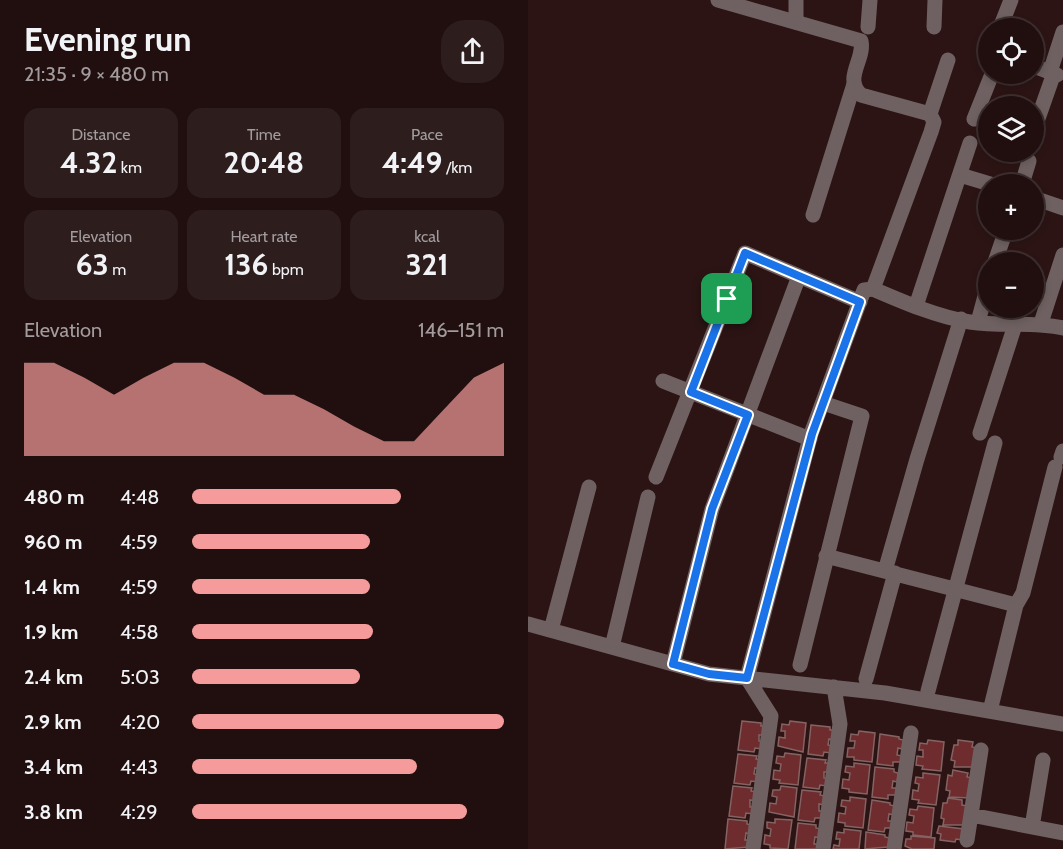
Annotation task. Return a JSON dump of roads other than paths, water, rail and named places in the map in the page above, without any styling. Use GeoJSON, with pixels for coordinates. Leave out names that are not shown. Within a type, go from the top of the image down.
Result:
{"type":"FeatureCollection","features":[{"type":"Feature","properties":{"kind":"street"},"geometry":{"type":"LineString","coordinates":[[718,0],[861,40],[854,84],[813,215]]}},
{"type":"Feature","properties":{"kind":"street"},"geometry":{"type":"LineString","coordinates":[[796,0],[796,22]]}},
{"type":"Feature","properties":{"kind":"street"},"geometry":{"type":"LineString","coordinates":[[868,27],[870,0]]}},
{"type":"Feature","properties":{"kind":"street"},"geometry":{"type":"LineString","coordinates":[[934,27],[935,0]]}},
{"type":"Feature","properties":{"kind":"street"},"geometry":{"type":"LineString","coordinates":[[1004,18],[1011,0]]}},
{"type":"Feature","properties":{"kind":"street"},"geometry":{"type":"LineString","coordinates":[[1044,105],[1056,74],[1063,32]]}},
{"type":"Feature","properties":{"kind":"street"},"geometry":{"type":"LineString","coordinates":[[873,289],[931,132],[934,122],[930,114],[948,60]]}},
{"type":"Feature","properties":{"kind":"street"},"geometry":{"type":"LineString","coordinates":[[854,84],[861,94],[930,114]]}},
{"type":"Feature","properties":{"kind":"street"},"geometry":{"type":"LineString","coordinates":[[974,119],[988,84]]}},
{"type":"Feature","properties":{"kind":"street"},"geometry":{"type":"LineString","coordinates":[[916,306],[970,143]]}},
{"type":"Feature","properties":{"kind":"street"},"geometry":{"type":"LineString","coordinates":[[960,175],[978,180]]}},
{"type":"Feature","properties":{"kind":"street"},"geometry":{"type":"LineString","coordinates":[[1044,201],[1063,208]]}},
{"type":"Feature","properties":{"kind":"street"},"geometry":{"type":"LineString","coordinates":[[656,477],[745,253],[860,302]]}},
{"type":"Feature","properties":{"kind":"street"},"geometry":{"type":"LineString","coordinates":[[1041,323],[1063,255]]}},
{"type":"Feature","properties":{"kind":"street"},"geometry":{"type":"LineString","coordinates":[[673,664],[712,509],[798,276]]}},
{"type":"Feature","properties":{"kind":"street"},"geometry":{"type":"LineString","coordinates":[[753,849],[771,716],[747,678],[810,439],[864,290],[873,289],[916,306],[962,320],[1041,323],[1063,328]]}},
{"type":"Feature","properties":{"kind":"street"},"geometry":{"type":"LineString","coordinates":[[978,322],[979,318]]}},
{"type":"Feature","properties":{"kind":"street"},"geometry":{"type":"LineString","coordinates":[[866,679],[917,459],[962,320]]}},
{"type":"Feature","properties":{"kind":"street"},"geometry":{"type":"LineString","coordinates":[[980,433],[1016,322]]}},
{"type":"Feature","properties":{"kind":"street"},"geometry":{"type":"LineString","coordinates":[[663,381],[810,439]]}},
{"type":"Feature","properties":{"kind":"street"},"geometry":{"type":"LineString","coordinates":[[800,665],[862,416],[823,403]]}},
{"type":"Feature","properties":{"kind":"street"},"geometry":{"type":"LineString","coordinates":[[928,691],[995,443]]}},
{"type":"Feature","properties":{"kind":"street"},"geometry":{"type":"LineString","coordinates":[[990,711],[1016,604],[1023,593],[1060,459]]}},
{"type":"Feature","properties":{"kind":"street"},"geometry":{"type":"LineString","coordinates":[[551,630],[589,487]]}},
{"type":"Feature","properties":{"kind":"street"},"geometry":{"type":"LineString","coordinates":[[612,647],[648,497]]}},
{"type":"Feature","properties":{"kind":"street"},"geometry":{"type":"LineString","coordinates":[[826,556],[1016,604]]}},
{"type":"Feature","properties":{"kind":"street"},"geometry":{"type":"LineString","coordinates":[[529,627],[551,630],[709,674],[885,693],[1063,724]]}},
{"type":"Feature","properties":{"kind":"street"},"geometry":{"type":"LineString","coordinates":[[823,849],[840,724],[834,687]]}},
{"type":"Feature","properties":{"kind":"street"},"geometry":{"type":"LineString","coordinates":[[894,849],[910,733]]}},
{"type":"Feature","properties":{"kind":"street"},"geometry":{"type":"LineString","coordinates":[[967,840],[981,750]]}},
{"type":"Feature","properties":{"kind":"street"},"geometry":{"type":"LineString","coordinates":[[1032,827],[1043,760]]}},
{"type":"Feature","properties":{"kind":"street"},"geometry":{"type":"LineString","coordinates":[[971,815],[1063,833]]}}]}
